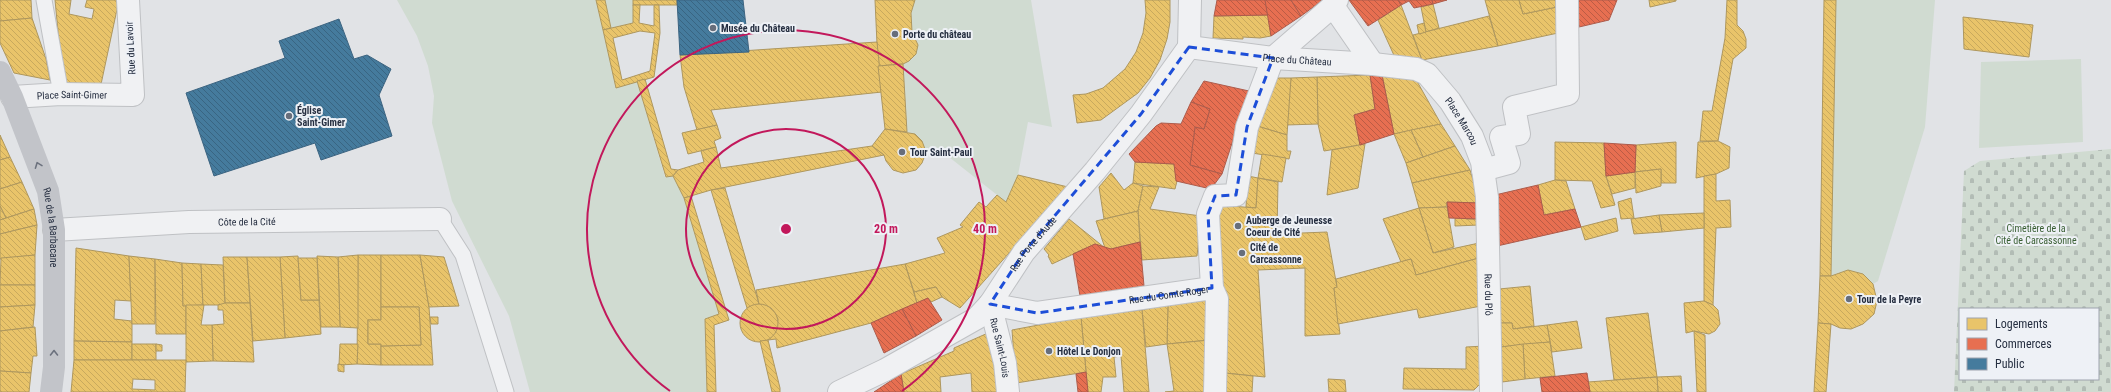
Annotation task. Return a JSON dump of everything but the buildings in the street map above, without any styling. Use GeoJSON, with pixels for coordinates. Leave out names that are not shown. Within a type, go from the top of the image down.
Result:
{"type":"FeatureCollection","features":[{"type":"Feature","properties":{"kind":"main road","name":"Rue de la Barbacane"},"geometry":{"type":"LineString","coordinates":[[0,72],[12,98],[48,191],[54,230],[54,367],[51,392]]}},
{"type":"Feature","properties":{"kind":"street","name":"Rue du Lavoir"},"geometry":{"type":"LineString","coordinates":[[128,0],[133,95]]}},
{"type":"Feature","properties":{"kind":"street"},"geometry":{"type":"LineString","coordinates":[[1189,47],[1190,0]]}},
{"type":"Feature","properties":{"kind":"street"},"geometry":{"type":"LineString","coordinates":[[1483,170],[1508,163],[1501,137],[1520,134],[1514,107],[1568,94],[1567,0]]}},
{"type":"Feature","properties":{"kind":"street"},"geometry":{"type":"LineString","coordinates":[[1273,58],[1335,3],[1373,64]]}},
{"type":"Feature","properties":{"kind":"street","name":"Place du Château"},"geometry":{"type":"LineString","coordinates":[[1189,47],[1273,58],[1373,64],[1405,69]]}},
{"type":"Feature","properties":{"kind":"street","name":"Rue Porte d'Aude"},"geometry":{"type":"LineString","coordinates":[[839,392],[885,370],[977,318],[990,304],[1024,252],[1095,171],[1141,114],[1189,47]]}},
{"type":"Feature","properties":{"kind":"street","name":"Rue du Comte Roger"},"geometry":{"type":"LineString","coordinates":[[990,304],[1037,313],[1212,288],[1208,214],[1215,196],[1236,195],[1247,127],[1273,58]]}},
{"type":"Feature","properties":{"kind":"street","name":"Place Marcou"},"geometry":{"type":"LineString","coordinates":[[1405,69],[1416,69],[1427,74],[1450,101],[1472,136],[1483,170],[1487,197]]}},
{"type":"Feature","properties":{"kind":"street","name":"Place Saint-Gimer"},"geometry":{"type":"LineString","coordinates":[[12,98],[61,94],[133,95]]}},
{"type":"Feature","properties":{"kind":"street","name":"Rue du Plô"},"geometry":{"type":"LineString","coordinates":[[1487,197],[1492,392]]}},
{"type":"Feature","properties":{"kind":"street","name":"Côte de la Cité"},"geometry":{"type":"LineString","coordinates":[[54,230],[189,222],[440,219]]}},
{"type":"Feature","properties":{"kind":"street"},"geometry":{"type":"LineString","coordinates":[[1212,288],[1216,299],[1215,392]]}},
{"type":"Feature","properties":{"kind":"street","name":"Rue Saint-Louis"},"geometry":{"type":"LineString","coordinates":[[990,304],[1005,363],[1008,392]]}},
{"type":"Feature","properties":{"kind":"lane"},"geometry":{"type":"LineString","coordinates":[[44,0],[61,94]]}},
{"type":"Feature","properties":{"kind":"lane"},"geometry":{"type":"LineString","coordinates":[[440,219],[463,255],[506,392]]}},
{"type":"Feature","properties":{"kind":"highlighted area"},"geometry":{"type":"Polygon","coordinates":[[[1189,47],[1273,58],[1247,127],[1236,195],[1215,196],[1208,214],[1212,288],[1037,313],[990,304],[1024,252],[1141,114],[1189,47]]]}},
{"type":"Feature","properties":{"kind":"green space"},"geometry":{"type":"Polygon","coordinates":[[[397,0],[596,0],[616,88],[637,81],[665,177],[673,176],[684,198],[719,314],[705,319],[707,392],[530,392],[509,316],[452,201],[432,123],[434,96],[428,66],[417,36],[397,0]]]}},
{"type":"Feature","properties":{"kind":"green space"},"geometry":{"type":"Polygon","coordinates":[[[605,0],[633,0],[633,23],[611,28],[605,0]]]}},
{"type":"Feature","properties":{"kind":"green space"},"geometry":{"type":"Polygon","coordinates":[[[915,0],[1031,0],[1052,127],[1028,122],[1018,175],[1006,202],[935,146],[925,155],[924,147],[918,137],[907,132],[903,64],[912,59],[917,51],[917,40],[912,32],[911,13],[915,0]]]}},
{"type":"Feature","properties":{"kind":"green space"},"geometry":{"type":"Polygon","coordinates":[[[1836,0],[1935,0],[1925,127],[1878,281],[1873,284],[1864,275],[1854,271],[1837,273],[1831,276],[1836,0]]]}},
{"type":"Feature","properties":{"kind":"green space"},"geometry":{"type":"Polygon","coordinates":[[[2081,59],[2083,142],[1979,148],[1981,62],[2081,59]]]}},
{"type":"Feature","properties":{"kind":"green space","name":"Cimetière de la Cité de Carcassonne"},"geometry":{"type":"Polygon","coordinates":[[[2111,149],[2111,392],[1954,392],[1964,171],[1980,161],[2111,149]]]}},
{"type":"Feature","properties":{"kind":"place","name":"Musée du Château"},"geometry":{"type":"Point","coordinates":[713,28]}},
{"type":"Feature","properties":{"kind":"place","name":"Porte du château"},"geometry":{"type":"Point","coordinates":[895,34]}},
{"type":"Feature","properties":{"kind":"place","name":"Église Saint-Gimer"},"geometry":{"type":"Point","coordinates":[289,116]}},
{"type":"Feature","properties":{"kind":"place","name":"Tour Saint-Paul"},"geometry":{"type":"Point","coordinates":[902,152]}},
{"type":"Feature","properties":{"kind":"place","name":"Auberge de Jeunesse Coeur de Cité"},"geometry":{"type":"Point","coordinates":[1238,226]}},
{"type":"Feature","properties":{"kind":"place","name":"Cité de Carcassonne"},"geometry":{"type":"Point","coordinates":[1242,253]}},
{"type":"Feature","properties":{"kind":"place","name":"Tour de la Peyre"},"geometry":{"type":"Point","coordinates":[1849,299]}},
{"type":"Feature","properties":{"kind":"place","name":"Hôtel Le Donjon"},"geometry":{"type":"Point","coordinates":[1049,351]}}]}
